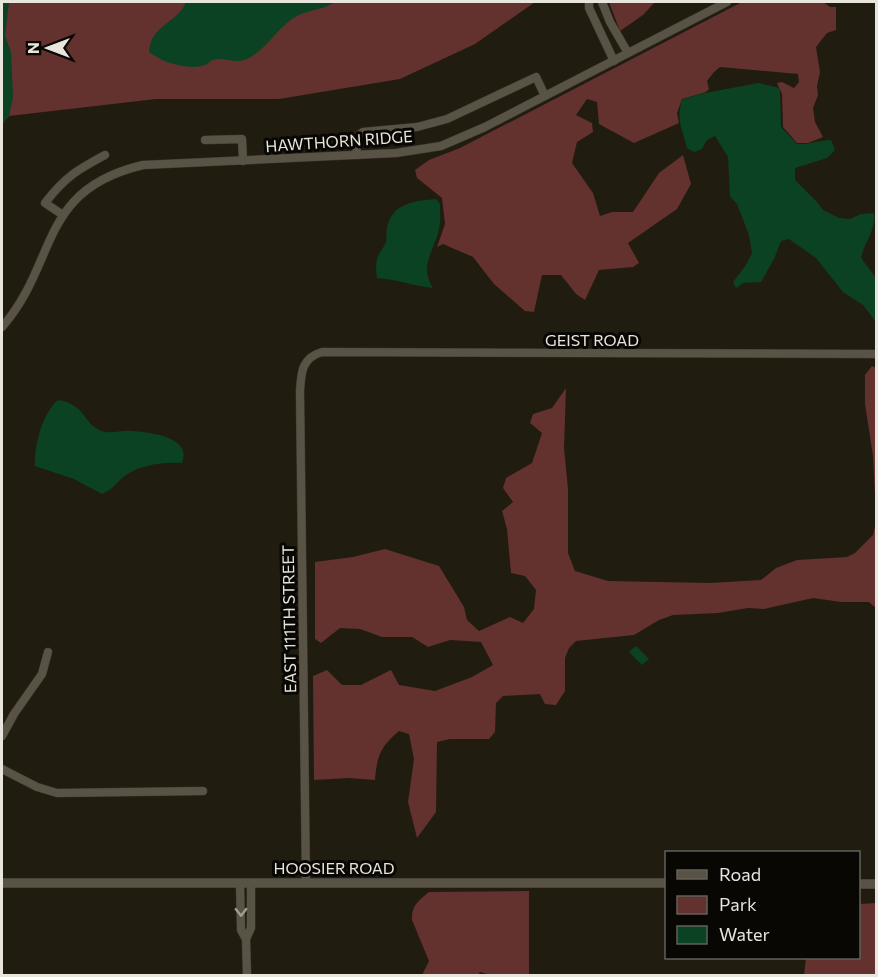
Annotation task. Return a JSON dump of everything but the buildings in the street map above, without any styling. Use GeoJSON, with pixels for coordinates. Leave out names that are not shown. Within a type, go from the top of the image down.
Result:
{"type":"FeatureCollection","features":[{"type":"Feature","properties":{"kind":"street"},"geometry":{"type":"LineString","coordinates":[[589,2],[589,8],[614,61]]}},
{"type":"Feature","properties":{"kind":"street"},"geometry":{"type":"LineString","coordinates":[[602,2],[610,22],[628,53]]}},
{"type":"Feature","properties":{"kind":"street","name":"HAWTHORN RIDGE"},"geometry":{"type":"LineString","coordinates":[[2,327],[5,317],[22,298],[63,214],[78,196],[94,184],[126,169],[143,165],[357,154],[418,150],[441,146],[485,127],[727,2]]}},
{"type":"Feature","properties":{"kind":"street"},"geometry":{"type":"LineString","coordinates":[[357,154],[356,137],[363,132],[410,128],[447,119],[536,77],[544,96]]}},
{"type":"Feature","properties":{"kind":"street"},"geometry":{"type":"LineString","coordinates":[[205,140],[242,139],[243,161]]}},
{"type":"Feature","properties":{"kind":"street"},"geometry":{"type":"LineString","coordinates":[[63,214],[45,203],[60,183],[105,155]]}},
{"type":"Feature","properties":{"kind":"street","name":"GEIST ROAD"},"geometry":{"type":"LineString","coordinates":[[309,357],[322,352],[876,354]]}},
{"type":"Feature","properties":{"kind":"street","name":"EAST 111TH STREET"},"geometry":{"type":"LineString","coordinates":[[306,884],[300,392],[302,368],[309,357]]}},
{"type":"Feature","properties":{"kind":"street"},"geometry":{"type":"LineString","coordinates":[[2,736],[14,714],[42,674],[48,652]]}},
{"type":"Feature","properties":{"kind":"street"},"geometry":{"type":"LineString","coordinates":[[2,769],[37,787],[57,793],[203,791]]}},
{"type":"Feature","properties":{"kind":"street","name":"HOOSIER ROAD"},"geometry":{"type":"LineString","coordinates":[[2,883],[665,883]]}},
{"type":"Feature","properties":{"kind":"street"},"geometry":{"type":"LineString","coordinates":[[240,883],[241,930],[246,939]]}},
{"type":"Feature","properties":{"kind":"street"},"geometry":{"type":"LineString","coordinates":[[247,975],[246,939],[251,928],[251,883]]}},
{"type":"Feature","properties":{"kind":"street"},"geometry":{"type":"LineString","coordinates":[[860,884],[876,884]]}},
{"type":"Feature","properties":{"kind":"green space"},"geometry":{"type":"Polygon","coordinates":[[[2,2],[535,2],[475,44],[400,79],[279,99],[156,99],[9,116],[2,124],[2,2]]]}},
{"type":"Feature","properties":{"kind":"green space"},"geometry":{"type":"Polygon","coordinates":[[[609,2],[655,2],[643,15],[620,31],[609,2]]]}},
{"type":"Feature","properties":{"kind":"green space"},"geometry":{"type":"Polygon","coordinates":[[[742,2],[823,2],[830,7],[836,7],[836,30],[827,33],[816,47],[820,72],[818,95],[813,108],[815,122],[823,137],[808,143],[797,143],[783,127],[782,94],[777,83],[782,82],[794,88],[799,82],[798,74],[720,67],[707,81],[709,89],[706,92],[682,99],[677,113],[679,123],[634,143],[599,124],[597,102],[587,99],[576,115],[592,123],[593,132],[577,142],[572,163],[593,193],[600,216],[612,212],[633,212],[659,173],[683,155],[691,184],[677,209],[628,243],[639,263],[633,267],[599,270],[585,300],[576,294],[561,275],[542,275],[534,312],[525,311],[494,284],[473,257],[443,244],[437,247],[445,224],[442,198],[417,178],[415,170],[429,160],[460,148],[742,2]]]}},
{"type":"Feature","properties":{"kind":"green space"},"geometry":{"type":"Polygon","coordinates":[[[872,366],[876,368],[876,513],[873,456],[865,404],[865,375],[872,366]]]}},
{"type":"Feature","properties":{"kind":"green space"},"geometry":{"type":"Polygon","coordinates":[[[566,388],[564,448],[568,489],[568,553],[575,571],[608,581],[710,583],[761,580],[776,568],[797,560],[847,557],[855,553],[873,535],[876,521],[876,608],[869,602],[841,602],[813,598],[764,609],[748,608],[718,613],[673,615],[659,620],[634,635],[576,641],[569,648],[565,658],[565,691],[556,705],[545,704],[540,694],[503,696],[496,703],[495,732],[489,739],[450,739],[437,742],[436,812],[417,838],[408,802],[414,759],[409,734],[399,731],[384,747],[378,758],[375,780],[348,778],[314,780],[313,676],[327,670],[342,685],[361,685],[391,670],[399,685],[435,691],[472,677],[493,665],[481,642],[450,640],[428,647],[412,637],[382,637],[360,629],[340,628],[321,643],[315,639],[315,562],[353,557],[385,549],[439,566],[464,607],[467,620],[479,631],[510,617],[523,623],[534,609],[536,590],[525,576],[511,573],[507,529],[502,511],[513,502],[503,488],[506,478],[532,463],[542,433],[530,423],[533,414],[552,408],[566,388]]]}},
{"type":"Feature","properties":{"kind":"green space"},"geometry":{"type":"Polygon","coordinates":[[[529,891],[529,975],[491,975],[480,972],[478,975],[422,975],[429,961],[412,915],[416,904],[429,892],[529,891]]]}},
{"type":"Feature","properties":{"kind":"green space"},"geometry":{"type":"Polygon","coordinates":[[[876,903],[876,975],[804,975],[806,959],[860,959],[860,904],[876,903]]]}},
{"type":"Feature","properties":{"kind":"water"},"geometry":{"type":"Polygon","coordinates":[[[2,2],[9,2],[5,36],[11,52],[13,97],[9,116],[2,124],[2,2]]]}},
{"type":"Feature","properties":{"kind":"water"},"geometry":{"type":"Polygon","coordinates":[[[186,2],[335,2],[290,20],[262,49],[249,58],[239,61],[218,59],[205,65],[191,67],[168,62],[149,52],[154,35],[177,15],[186,2]]]}},
{"type":"Feature","properties":{"kind":"water"},"geometry":{"type":"Polygon","coordinates":[[[758,83],[780,88],[781,127],[797,144],[831,140],[835,150],[827,158],[795,168],[795,180],[823,210],[839,218],[850,219],[861,214],[874,213],[872,230],[861,258],[876,278],[876,322],[863,305],[843,292],[816,258],[789,239],[781,241],[761,282],[743,283],[736,288],[733,282],[752,253],[749,235],[737,204],[730,196],[728,157],[715,136],[707,140],[702,149],[694,152],[687,148],[680,124],[680,107],[682,100],[695,95],[758,83]]]}},
{"type":"Feature","properties":{"kind":"water"},"geometry":{"type":"Polygon","coordinates":[[[436,199],[440,204],[440,222],[427,271],[433,288],[377,278],[377,260],[385,244],[387,228],[394,213],[412,202],[436,199]]]}},
{"type":"Feature","properties":{"kind":"water"},"geometry":{"type":"Polygon","coordinates":[[[58,400],[74,405],[99,430],[148,433],[175,442],[184,454],[182,463],[158,464],[134,470],[102,494],[74,479],[35,466],[36,449],[43,422],[58,400]]]}},
{"type":"Feature","properties":{"kind":"water"},"geometry":{"type":"Polygon","coordinates":[[[636,646],[649,659],[642,665],[629,652],[636,646]]]}}]}
